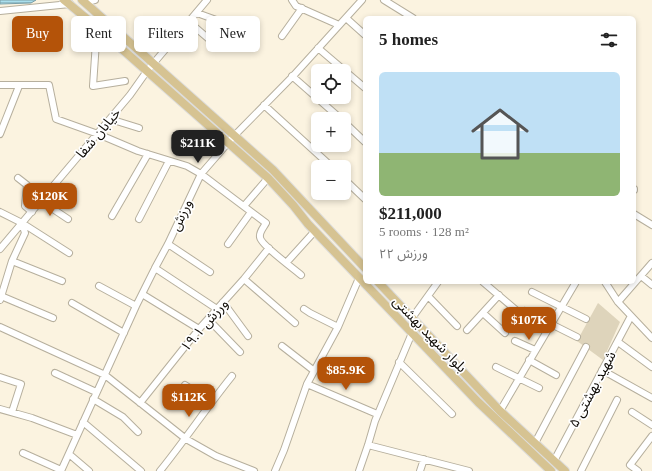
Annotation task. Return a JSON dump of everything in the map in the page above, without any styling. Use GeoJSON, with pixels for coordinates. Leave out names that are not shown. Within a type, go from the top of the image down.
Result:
{"type":"FeatureCollection","features":[{"type":"Feature","properties":{"kind":"main road"},"geometry":{"type":"LineString","coordinates":[[84,1],[272,170],[363,266]]}},
{"type":"Feature","properties":{"kind":"main road","name":"بلوار شهید بهشتی"},"geometry":{"type":"LineString","coordinates":[[67,2],[84,16]]}},
{"type":"Feature","properties":{"kind":"main road","name":"بلوار شهید بهشتی"},"geometry":{"type":"LineString","coordinates":[[125,52],[268,178],[315,231],[363,281]]}},
{"type":"Feature","properties":{"kind":"main road","name":"بلوار شهید بهشتی"},"geometry":{"type":"LineString","coordinates":[[365,284],[494,419],[551,471]]}},
{"type":"Feature","properties":{"kind":"main road"},"geometry":{"type":"LineString","coordinates":[[370,289],[376,284]]}},
{"type":"Feature","properties":{"kind":"main road","name":"بلوار شهید بهشتی"},"geometry":{"type":"LineString","coordinates":[[380,284],[500,411],[565,471]]}},
{"type":"Feature","properties":{"kind":"street"},"geometry":{"type":"LineString","coordinates":[[84,1],[95,0]]}},
{"type":"Feature","properties":{"kind":"street"},"geometry":{"type":"LineString","coordinates":[[194,16],[208,0]]}},
{"type":"Feature","properties":{"kind":"street"},"geometry":{"type":"LineString","coordinates":[[292,0],[299,7],[339,25]]}},
{"type":"Feature","properties":{"kind":"street","name":"ورزش"},"geometry":{"type":"LineString","coordinates":[[61,471],[136,306],[168,244],[201,174],[234,136],[362,0]]}},
{"type":"Feature","properties":{"kind":"street"},"geometry":{"type":"LineString","coordinates":[[384,0],[410,16]]}},
{"type":"Feature","properties":{"kind":"street"},"geometry":{"type":"LineString","coordinates":[[0,11],[67,2]]}},
{"type":"Feature","properties":{"kind":"street"},"geometry":{"type":"LineString","coordinates":[[282,36],[299,7]]}},
{"type":"Feature","properties":{"kind":"street"},"geometry":{"type":"LineString","coordinates":[[197,13],[206,16]]}},
{"type":"Feature","properties":{"kind":"street"},"geometry":{"type":"LineString","coordinates":[[346,18],[363,33]]}},
{"type":"Feature","properties":{"kind":"street"},"geometry":{"type":"LineString","coordinates":[[198,30],[206,37]]}},
{"type":"Feature","properties":{"kind":"street"},"geometry":{"type":"LineString","coordinates":[[318,48],[363,86]]}},
{"type":"Feature","properties":{"kind":"street"},"geometry":{"type":"LineString","coordinates":[[95,52],[93,86],[125,81]]}},
{"type":"Feature","properties":{"kind":"street"},"geometry":{"type":"LineString","coordinates":[[153,64],[163,52]]}},
{"type":"Feature","properties":{"kind":"street","name":"خیابان شفا"},"geometry":{"type":"LineString","coordinates":[[0,249],[98,134],[153,64]]}},
{"type":"Feature","properties":{"kind":"street"},"geometry":{"type":"LineString","coordinates":[[292,76],[333,112]]}},
{"type":"Feature","properties":{"kind":"street"},"geometry":{"type":"LineString","coordinates":[[0,85],[49,85],[56,119],[148,154],[188,166],[201,174],[266,223],[259,236],[260,240],[302,275]]}},
{"type":"Feature","properties":{"kind":"street"},"geometry":{"type":"LineString","coordinates":[[0,134],[19,86]]}},
{"type":"Feature","properties":{"kind":"street"},"geometry":{"type":"LineString","coordinates":[[264,105],[324,160]]}},
{"type":"Feature","properties":{"kind":"street"},"geometry":{"type":"LineString","coordinates":[[110,119],[139,128]]}},
{"type":"Feature","properties":{"kind":"street"},"geometry":{"type":"LineString","coordinates":[[351,129],[363,140]]}},
{"type":"Feature","properties":{"kind":"street"},"geometry":{"type":"LineString","coordinates":[[112,216],[148,154]]}},
{"type":"Feature","properties":{"kind":"street"},"geometry":{"type":"LineString","coordinates":[[139,220],[169,161]]}},
{"type":"Feature","properties":{"kind":"street"},"geometry":{"type":"LineString","coordinates":[[18,178],[27,186],[25,206],[32,212]]}},
{"type":"Feature","properties":{"kind":"street"},"geometry":{"type":"LineString","coordinates":[[244,206],[268,178]]}},
{"type":"Feature","properties":{"kind":"street"},"geometry":{"type":"LineString","coordinates":[[351,186],[363,197]]}},
{"type":"Feature","properties":{"kind":"street"},"geometry":{"type":"LineString","coordinates":[[41,201],[68,219]]}},
{"type":"Feature","properties":{"kind":"street"},"geometry":{"type":"LineString","coordinates":[[0,212],[22,223],[69,253]]}},
{"type":"Feature","properties":{"kind":"street"},"geometry":{"type":"LineString","coordinates":[[228,244],[251,212]]}},
{"type":"Feature","properties":{"kind":"street"},"geometry":{"type":"LineString","coordinates":[[636,215],[652,225]]}},
{"type":"Feature","properties":{"kind":"street"},"geometry":{"type":"LineString","coordinates":[[22,223],[25,233],[12,261],[1,298],[53,318]]}},
{"type":"Feature","properties":{"kind":"street"},"geometry":{"type":"LineString","coordinates":[[286,263],[315,231]]}},
{"type":"Feature","properties":{"kind":"street"},"geometry":{"type":"LineString","coordinates":[[168,244],[210,272]]}},
{"type":"Feature","properties":{"kind":"street","name":"ورزش ۱۹.۱"},"geometry":{"type":"LineString","coordinates":[[140,403],[199,328],[244,279],[269,248]]}},
{"type":"Feature","properties":{"kind":"street"},"geometry":{"type":"LineString","coordinates":[[12,261],[62,281]]}},
{"type":"Feature","properties":{"kind":"street"},"geometry":{"type":"LineString","coordinates":[[636,282],[652,263]]}},
{"type":"Feature","properties":{"kind":"street"},"geometry":{"type":"LineString","coordinates":[[155,268],[217,309]]}},
{"type":"Feature","properties":{"kind":"street"},"geometry":{"type":"LineString","coordinates":[[641,276],[652,285]]}},
{"type":"Feature","properties":{"kind":"street"},"geometry":{"type":"LineString","coordinates":[[275,471],[307,384],[338,327],[360,278]]}},
{"type":"Feature","properties":{"kind":"street"},"geometry":{"type":"LineString","coordinates":[[244,279],[296,324]]}},
{"type":"Feature","properties":{"kind":"street"},"geometry":{"type":"LineString","coordinates":[[412,318],[428,296],[434,284]]}},
{"type":"Feature","properties":{"kind":"street"},"geometry":{"type":"LineString","coordinates":[[485,284],[516,310]]}},
{"type":"Feature","properties":{"kind":"street"},"geometry":{"type":"LineString","coordinates":[[500,411],[534,350],[575,284]]}},
{"type":"Feature","properties":{"kind":"street"},"geometry":{"type":"LineString","coordinates":[[606,284],[618,302],[651,334]]}},
{"type":"Feature","properties":{"kind":"street"},"geometry":{"type":"LineString","coordinates":[[618,302],[634,284]]}},
{"type":"Feature","properties":{"kind":"street"},"geometry":{"type":"LineString","coordinates":[[99,286],[136,306]]}},
{"type":"Feature","properties":{"kind":"street"},"geometry":{"type":"LineString","coordinates":[[532,292],[586,319]]}},
{"type":"Feature","properties":{"kind":"street"},"geometry":{"type":"LineString","coordinates":[[142,294],[199,328]]}},
{"type":"Feature","properties":{"kind":"street"},"geometry":{"type":"LineString","coordinates":[[467,330],[499,295]]}},
{"type":"Feature","properties":{"kind":"street"},"geometry":{"type":"LineString","coordinates":[[428,296],[456,326]]}},
{"type":"Feature","properties":{"kind":"street"},"geometry":{"type":"LineString","coordinates":[[223,302],[248,336]]}},
{"type":"Feature","properties":{"kind":"street"},"geometry":{"type":"LineString","coordinates":[[72,303],[124,333]]}},
{"type":"Feature","properties":{"kind":"street"},"geometry":{"type":"LineString","coordinates":[[304,309],[338,327]]}},
{"type":"Feature","properties":{"kind":"street"},"geometry":{"type":"LineString","coordinates":[[525,311],[577,337]]}},
{"type":"Feature","properties":{"kind":"street"},"geometry":{"type":"LineString","coordinates":[[483,313],[506,333]]}},
{"type":"Feature","properties":{"kind":"street","name":"شهید بهشتی ۵"},"geometry":{"type":"LineString","coordinates":[[554,461],[631,316]]}},
{"type":"Feature","properties":{"kind":"street"},"geometry":{"type":"LineString","coordinates":[[208,319],[240,352]]}},
{"type":"Feature","properties":{"kind":"street"},"geometry":{"type":"LineString","coordinates":[[0,327],[105,375],[186,440],[216,456],[254,471]]}},
{"type":"Feature","properties":{"kind":"street"},"geometry":{"type":"LineString","coordinates":[[359,471],[377,414],[412,333]]}},
{"type":"Feature","properties":{"kind":"street"},"geometry":{"type":"LineString","coordinates":[[515,341],[534,350]]}},
{"type":"Feature","properties":{"kind":"street"},"geometry":{"type":"LineString","coordinates":[[618,342],[652,367]]}},
{"type":"Feature","properties":{"kind":"street"},"geometry":{"type":"LineString","coordinates":[[282,346],[314,370]]}},
{"type":"Feature","properties":{"kind":"street"},"geometry":{"type":"LineString","coordinates":[[535,442],[586,347]]}},
{"type":"Feature","properties":{"kind":"street"},"geometry":{"type":"LineString","coordinates":[[529,360],[556,375]]}},
{"type":"Feature","properties":{"kind":"street"},"geometry":{"type":"LineString","coordinates":[[400,362],[452,414]]}},
{"type":"Feature","properties":{"kind":"street"},"geometry":{"type":"LineString","coordinates":[[496,367],[539,388]]}},
{"type":"Feature","properties":{"kind":"street"},"geometry":{"type":"LineString","coordinates":[[602,370],[652,398]]}},
{"type":"Feature","properties":{"kind":"street"},"geometry":{"type":"LineString","coordinates":[[55,373],[96,392]]}},
{"type":"Feature","properties":{"kind":"street"},"geometry":{"type":"LineString","coordinates":[[160,471],[186,440],[211,402],[232,376]]}},
{"type":"Feature","properties":{"kind":"street"},"geometry":{"type":"LineString","coordinates":[[0,377],[21,384],[12,412]]}},
{"type":"Feature","properties":{"kind":"street"},"geometry":{"type":"LineString","coordinates":[[307,384],[377,414]]}},
{"type":"Feature","properties":{"kind":"street"},"geometry":{"type":"LineString","coordinates":[[185,385],[211,402]]}},
{"type":"Feature","properties":{"kind":"street"},"geometry":{"type":"LineString","coordinates":[[93,399],[123,417],[138,432]]}},
{"type":"Feature","properties":{"kind":"street"},"geometry":{"type":"LineString","coordinates":[[581,471],[617,400]]}},
{"type":"Feature","properties":{"kind":"street"},"geometry":{"type":"LineString","coordinates":[[0,409],[77,435]]}},
{"type":"Feature","properties":{"kind":"street"},"geometry":{"type":"LineString","coordinates":[[632,412],[652,425]]}},
{"type":"Feature","properties":{"kind":"street"},"geometry":{"type":"LineString","coordinates":[[83,422],[141,471]]}},
{"type":"Feature","properties":{"kind":"street"},"geometry":{"type":"LineString","coordinates":[[625,471],[652,436]]}},
{"type":"Feature","properties":{"kind":"street"},"geometry":{"type":"LineString","coordinates":[[368,445],[424,459],[453,469],[469,471]]}},
{"type":"Feature","properties":{"kind":"street"},"geometry":{"type":"LineString","coordinates":[[23,453],[61,471]]}},
{"type":"Feature","properties":{"kind":"street"},"geometry":{"type":"LineString","coordinates":[[69,454],[89,471]]}},
{"type":"Feature","properties":{"kind":"street"},"geometry":{"type":"LineString","coordinates":[[420,471],[424,459]]}},
{"type":"Feature","properties":{"kind":"street"},"geometry":{"type":"LineString","coordinates":[[630,465],[638,471]]}},
{"type":"Feature","properties":{"kind":"shaded area"},"geometry":{"type":"Polygon","coordinates":[[[598,303],[620,322],[603,360],[577,341],[598,303]]]}},
{"type":"Feature","properties":{"kind":"water"},"geometry":{"type":"Polygon","coordinates":[[[0,0],[36,0],[31,3],[0,4],[0,0]]]}}]}
